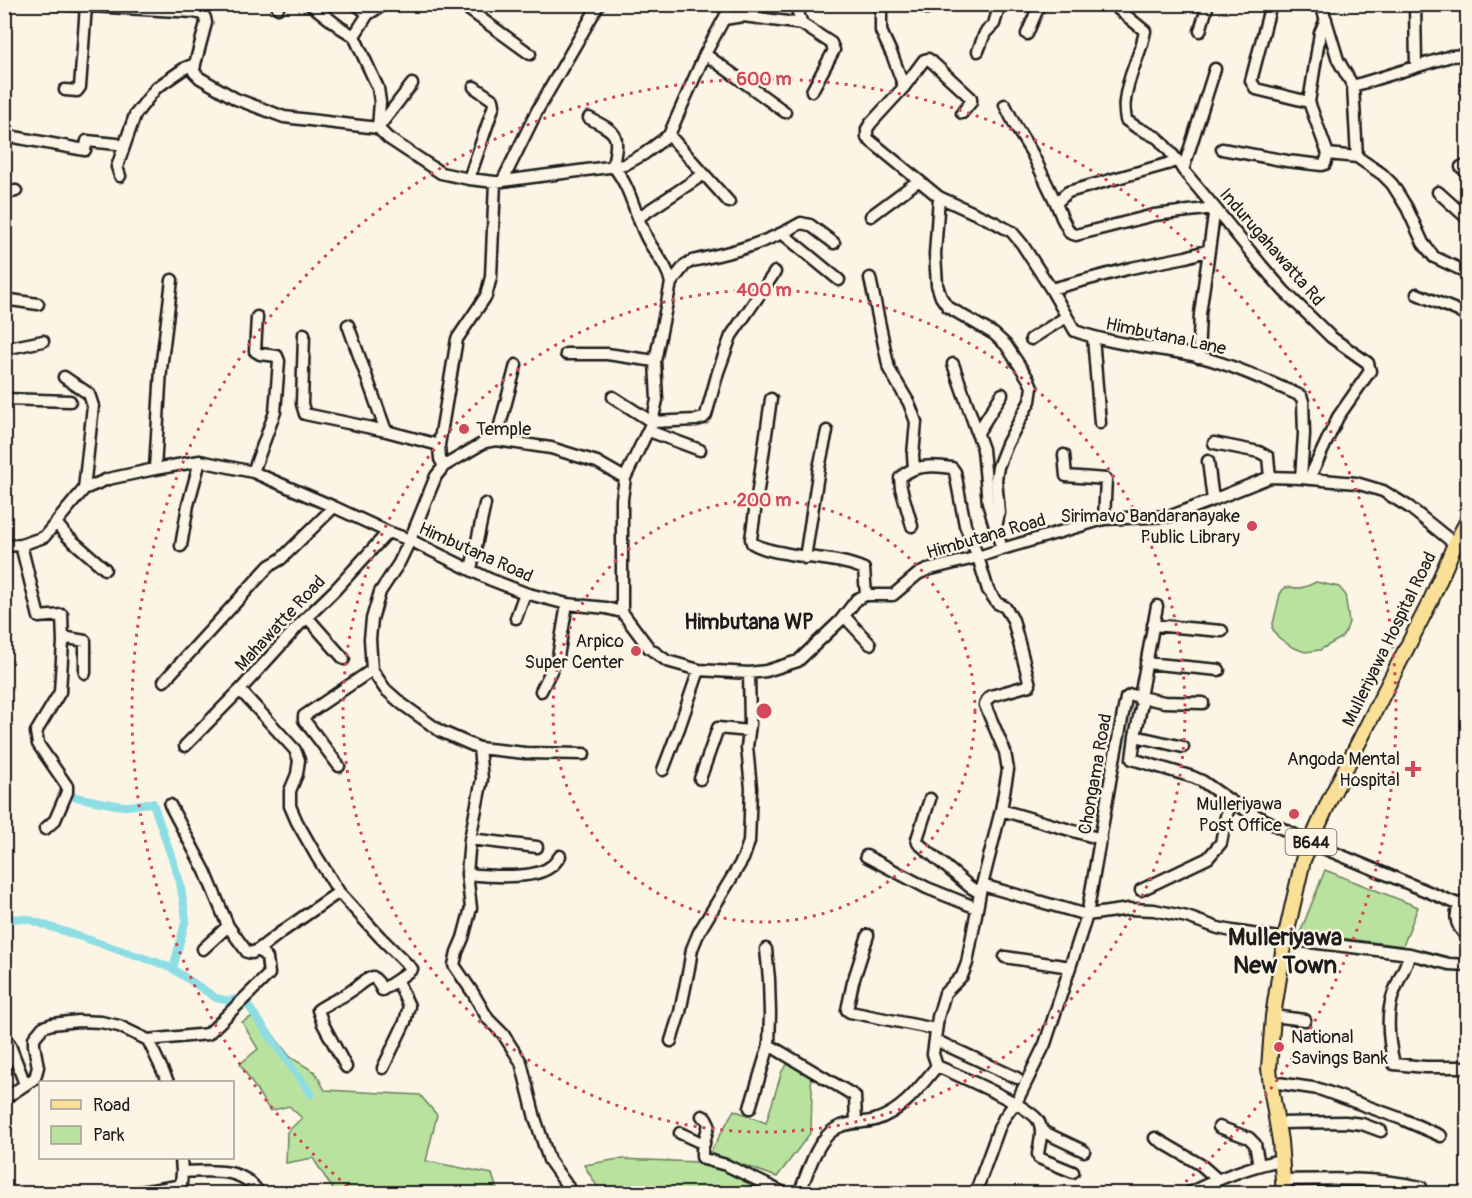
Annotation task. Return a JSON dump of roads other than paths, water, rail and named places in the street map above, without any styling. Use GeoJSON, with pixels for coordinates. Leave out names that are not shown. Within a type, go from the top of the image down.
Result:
{"type":"FeatureCollection","features":[{"type":"Feature","properties":{"kind":"main road","name":"Mulleriyawa Hospital Road"},"geometry":{"type":"LineString","coordinates":[[1284,1187],[1269,1068],[1273,1016],[1285,939],[1303,860],[1330,799],[1431,600],[1467,520]]}},
{"type":"Feature","properties":{"kind":"street"},"geometry":{"type":"LineString","coordinates":[[56,4],[194,12],[205,9],[206,23],[194,72],[200,78],[236,99],[284,117],[378,128],[388,138],[441,173],[469,179],[499,181],[624,165],[644,154],[669,135],[705,54],[732,4]]}},
{"type":"Feature","properties":{"kind":"street"},"geometry":{"type":"LineString","coordinates":[[310,4],[354,36],[378,88],[380,102],[378,128]]}},
{"type":"Feature","properties":{"kind":"street"},"geometry":{"type":"LineString","coordinates":[[356,4],[368,14]]}},
{"type":"Feature","properties":{"kind":"street"},"geometry":{"type":"LineString","coordinates":[[354,36],[368,14],[385,4]]}},
{"type":"Feature","properties":{"kind":"street"},"geometry":{"type":"LineString","coordinates":[[461,4],[530,54]]}},
{"type":"Feature","properties":{"kind":"street"},"geometry":{"type":"LineString","coordinates":[[444,466],[440,459],[439,445],[457,339],[486,296],[489,287],[499,181],[599,4]]}},
{"type":"Feature","properties":{"kind":"street"},"geometry":{"type":"LineString","coordinates":[[795,4],[802,24]]}},
{"type":"Feature","properties":{"kind":"street"},"geometry":{"type":"LineString","coordinates":[[879,4],[880,31],[904,87]]}},
{"type":"Feature","properties":{"kind":"street"},"geometry":{"type":"LineString","coordinates":[[920,4],[927,8],[932,4]]}},
{"type":"Feature","properties":{"kind":"street"},"geometry":{"type":"LineString","coordinates":[[978,51],[985,33],[994,24],[999,4]]}},
{"type":"Feature","properties":{"kind":"street"},"geometry":{"type":"LineString","coordinates":[[1027,34],[1038,8],[1032,4]]}},
{"type":"Feature","properties":{"kind":"street","name":"Indurugahawatta Rd"},"geometry":{"type":"LineString","coordinates":[[1113,4],[1145,31],[1142,46],[1128,81],[1124,102],[1126,120],[1158,138],[1284,291],[1331,337],[1368,363],[1370,371],[1338,417],[1305,478]]}},
{"type":"Feature","properties":{"kind":"street"},"geometry":{"type":"LineString","coordinates":[[1200,31],[1208,4]]}},
{"type":"Feature","properties":{"kind":"street"},"geometry":{"type":"LineString","coordinates":[[1271,4],[1251,81],[1256,89],[1309,102]]}},
{"type":"Feature","properties":{"kind":"street"},"geometry":{"type":"LineString","coordinates":[[1321,4],[1338,60],[1353,86],[1357,157]]}},
{"type":"Feature","properties":{"kind":"street"},"geometry":{"type":"LineString","coordinates":[[1415,4],[1416,67]]}},
{"type":"Feature","properties":{"kind":"street"},"geometry":{"type":"LineString","coordinates":[[64,90],[77,91],[80,87],[86,6]]}},
{"type":"Feature","properties":{"kind":"street"},"geometry":{"type":"LineString","coordinates":[[724,19],[743,16],[802,24],[831,43],[834,50],[812,91]]}},
{"type":"Feature","properties":{"kind":"street"},"geometry":{"type":"LineString","coordinates":[[1222,149],[1287,161],[1325,164],[1328,154],[1309,102],[1320,33],[1326,19]]}},
{"type":"Feature","properties":{"kind":"street"},"geometry":{"type":"LineString","coordinates":[[705,54],[784,112]]}},
{"type":"Feature","properties":{"kind":"street"},"geometry":{"type":"LineString","coordinates":[[1353,86],[1451,56],[1467,55]]}},
{"type":"Feature","properties":{"kind":"street"},"geometry":{"type":"LineString","coordinates":[[904,87],[922,62],[928,59],[971,98],[971,102],[962,112]]}},
{"type":"Feature","properties":{"kind":"street"},"geometry":{"type":"LineString","coordinates":[[120,176],[117,167],[135,115],[156,88],[185,68],[195,64]]}},
{"type":"Feature","properties":{"kind":"street"},"geometry":{"type":"LineString","coordinates":[[1183,171],[1215,69]]}},
{"type":"Feature","properties":{"kind":"street"},"geometry":{"type":"LineString","coordinates":[[378,128],[412,84]]}},
{"type":"Feature","properties":{"kind":"street"},"geometry":{"type":"LineString","coordinates":[[469,179],[494,105],[493,100],[474,87]]}},
{"type":"Feature","properties":{"kind":"street","name":"Himbutana Lane"},"geometry":{"type":"LineString","coordinates":[[904,87],[871,123],[867,129],[867,138],[939,197],[1012,232],[1051,289],[1075,331],[1093,337],[1198,357],[1253,375],[1301,396],[1303,400],[1305,478]]}},
{"type":"Feature","properties":{"kind":"street"},"geometry":{"type":"LineString","coordinates":[[1005,105],[1032,153],[1070,233],[1076,235],[1154,215],[1215,208],[1200,314],[1198,357]]}},
{"type":"Feature","properties":{"kind":"street"},"geometry":{"type":"LineString","coordinates":[[589,118],[611,130],[615,136],[617,142],[613,166],[621,176],[648,241],[669,272],[671,283],[655,362],[657,400],[650,427],[625,478],[622,499],[622,612],[649,648],[667,661],[699,670],[749,673],[766,671],[798,661],[844,616],[857,599],[867,595],[864,569],[852,564],[806,558],[761,548],[752,543],[771,399]]}},
{"type":"Feature","properties":{"kind":"street"},"geometry":{"type":"LineString","coordinates":[[669,135],[729,202]]}},
{"type":"Feature","properties":{"kind":"street"},"geometry":{"type":"LineString","coordinates":[[4,136],[85,150],[87,141],[117,144]]}},
{"type":"Feature","properties":{"kind":"street"},"geometry":{"type":"LineString","coordinates":[[1328,154],[1357,157],[1382,174],[1392,184],[1407,208],[1423,243],[1434,257],[1467,273]]}},
{"type":"Feature","properties":{"kind":"street"},"geometry":{"type":"LineString","coordinates":[[1056,203],[1068,192],[1177,160]]}},
{"type":"Feature","properties":{"kind":"street"},"geometry":{"type":"LineString","coordinates":[[639,217],[704,174]]}},
{"type":"Feature","properties":{"kind":"street"},"geometry":{"type":"LineString","coordinates":[[871,216],[918,181]]}},
{"type":"Feature","properties":{"kind":"street"},"geometry":{"type":"LineString","coordinates":[[1438,192],[1467,219]]}},
{"type":"Feature","properties":{"kind":"street"},"geometry":{"type":"LineString","coordinates":[[939,197],[935,254],[937,285],[941,297],[948,307],[994,334],[1006,345],[1032,387],[1030,401],[1007,444],[998,467],[996,479],[999,513],[996,527]]}},
{"type":"Feature","properties":{"kind":"street"},"geometry":{"type":"LineString","coordinates":[[671,283],[685,265],[692,261],[741,250],[783,234],[801,223],[810,225],[834,243]]}},
{"type":"Feature","properties":{"kind":"street"},"geometry":{"type":"LineString","coordinates":[[783,234],[839,280]]}},
{"type":"Feature","properties":{"kind":"street"},"geometry":{"type":"LineString","coordinates":[[1051,289],[1209,250]]}},
{"type":"Feature","properties":{"kind":"street"},"geometry":{"type":"LineString","coordinates":[[650,427],[696,420],[706,415],[731,336],[775,272]]}},
{"type":"Feature","properties":{"kind":"street"},"geometry":{"type":"LineString","coordinates":[[870,278],[889,369],[909,403],[916,422],[914,469]]}},
{"type":"Feature","properties":{"kind":"street"},"geometry":{"type":"LineString","coordinates":[[155,469],[161,369],[172,280]]}},
{"type":"Feature","properties":{"kind":"street"},"geometry":{"type":"LineString","coordinates":[[1417,294],[1467,315]]}},
{"type":"Feature","properties":{"kind":"street"},"geometry":{"type":"LineString","coordinates":[[4,299],[38,304]]}},
{"type":"Feature","properties":{"kind":"street"},"geometry":{"type":"LineString","coordinates":[[1031,339],[1066,316]]}},
{"type":"Feature","properties":{"kind":"street"},"geometry":{"type":"LineString","coordinates":[[253,472],[275,412],[279,361],[277,356],[260,354],[255,351],[257,317]]}},
{"type":"Feature","properties":{"kind":"street"},"geometry":{"type":"LineString","coordinates":[[348,326],[386,432]]}},
{"type":"Feature","properties":{"kind":"street"},"geometry":{"type":"LineString","coordinates":[[304,334],[302,404],[305,414],[439,445]]}},
{"type":"Feature","properties":{"kind":"street"},"geometry":{"type":"LineString","coordinates":[[1093,337],[1100,423]]}},
{"type":"Feature","properties":{"kind":"street"},"geometry":{"type":"LineString","coordinates":[[4,349],[43,341]]}},
{"type":"Feature","properties":{"kind":"street"},"geometry":{"type":"LineString","coordinates":[[566,354],[607,354],[655,362]]}},
{"type":"Feature","properties":{"kind":"street"},"geometry":{"type":"LineString","coordinates":[[953,364],[983,449],[988,503],[1002,549]]}},
{"type":"Feature","properties":{"kind":"street"},"geometry":{"type":"LineString","coordinates":[[496,440],[516,365]]}},
{"type":"Feature","properties":{"kind":"street"},"geometry":{"type":"LineString","coordinates":[[4,546],[44,537],[84,489],[93,406],[89,394],[64,377]]}},
{"type":"Feature","properties":{"kind":"street"},"geometry":{"type":"LineString","coordinates":[[977,434],[1002,394]]}},
{"type":"Feature","properties":{"kind":"street"},"geometry":{"type":"LineString","coordinates":[[613,397],[650,427],[700,450]]}},
{"type":"Feature","properties":{"kind":"street"},"geometry":{"type":"LineString","coordinates":[[4,399],[70,401]]}},
{"type":"Feature","properties":{"kind":"street"},"geometry":{"type":"LineString","coordinates":[[806,558],[819,468],[827,431]]}},
{"type":"Feature","properties":{"kind":"street"},"geometry":{"type":"LineString","coordinates":[[584,754],[525,753],[479,748],[440,731],[385,689],[372,670],[370,639],[372,619],[380,592],[399,563],[436,476],[444,466],[485,442],[496,440],[551,448],[597,462],[625,478]]}},
{"type":"Feature","properties":{"kind":"street"},"geometry":{"type":"LineString","coordinates":[[1214,442],[1259,452],[1268,457],[1270,477]]}},
{"type":"Feature","properties":{"kind":"street"},"geometry":{"type":"LineString","coordinates":[[1064,455],[1066,476],[1106,479],[1104,519]]}},
{"type":"Feature","properties":{"kind":"street"},"geometry":{"type":"LineString","coordinates":[[182,546],[188,505],[200,461]]}},
{"type":"Feature","properties":{"kind":"street","name":"Himbutana Road"},"geometry":{"type":"LineString","coordinates":[[84,489],[108,479],[200,461],[253,472],[410,540],[489,579],[525,593],[567,604],[622,612]]}},
{"type":"Feature","properties":{"kind":"street"},"geometry":{"type":"LineString","coordinates":[[1208,461],[1214,500]]}},
{"type":"Feature","properties":{"kind":"street"},"geometry":{"type":"LineString","coordinates":[[912,526],[900,478],[904,473],[914,469],[935,465],[952,468],[955,472],[965,525],[988,590],[998,603],[1005,607],[1013,620],[1030,685],[991,696],[985,705],[1005,752],[1008,770],[967,963],[962,976],[945,993],[933,1054],[937,1066],[1032,1113],[1038,1119],[1042,1130],[1039,1158],[1073,1172]]}},
{"type":"Feature","properties":{"kind":"street","name":"Himbutana Road"},"geometry":{"type":"LineString","coordinates":[[867,595],[893,595],[918,574],[927,570],[1104,519],[1171,516],[1270,477],[1356,483],[1383,491],[1409,507],[1455,544]]}},
{"type":"Feature","properties":{"kind":"street"},"geometry":{"type":"LineString","coordinates":[[471,569],[485,504]]}},
{"type":"Feature","properties":{"kind":"street"},"geometry":{"type":"LineString","coordinates":[[164,681],[269,566],[281,559],[334,507]]}},
{"type":"Feature","properties":{"kind":"street"},"geometry":{"type":"LineString","coordinates":[[56,524],[105,569]]}},
{"type":"Feature","properties":{"kind":"street","name":"Mahawatte Road"},"geometry":{"type":"LineString","coordinates":[[388,532],[240,690],[295,750],[299,760],[297,774],[290,791],[290,806],[339,892],[412,969],[397,981]]}},
{"type":"Feature","properties":{"kind":"street"},"geometry":{"type":"LineString","coordinates":[[21,544],[39,617],[62,615],[60,692],[36,732],[38,744],[67,786],[67,792],[56,820],[45,829]]}},
{"type":"Feature","properties":{"kind":"street"},"geometry":{"type":"LineString","coordinates":[[516,618],[525,593]]}},
{"type":"Feature","properties":{"kind":"street"},"geometry":{"type":"LineString","coordinates":[[541,691],[558,657],[567,604]]}},
{"type":"Feature","properties":{"kind":"street"},"geometry":{"type":"LineString","coordinates":[[1157,606],[1141,700],[1203,703]]}},
{"type":"Feature","properties":{"kind":"street"},"geometry":{"type":"LineString","coordinates":[[844,616],[870,644]]}},
{"type":"Feature","properties":{"kind":"street"},"geometry":{"type":"LineString","coordinates":[[308,617],[344,659]]}},
{"type":"Feature","properties":{"kind":"street"},"geometry":{"type":"LineString","coordinates":[[1153,625],[1222,631]]}},
{"type":"Feature","properties":{"kind":"street"},"geometry":{"type":"LineString","coordinates":[[63,642],[68,638],[85,641],[85,673]]}},
{"type":"Feature","properties":{"kind":"street"},"geometry":{"type":"LineString","coordinates":[[1146,663],[1219,670]]}},
{"type":"Feature","properties":{"kind":"street"},"geometry":{"type":"LineString","coordinates":[[339,766],[304,720],[304,716],[372,670]]}},
{"type":"Feature","properties":{"kind":"street"},"geometry":{"type":"LineString","coordinates":[[663,770],[699,670]]}},
{"type":"Feature","properties":{"kind":"street"},"geometry":{"type":"LineString","coordinates":[[671,1041],[680,1012],[692,948],[699,932],[743,859],[749,842],[751,788],[747,747],[750,724],[749,673]]}},
{"type":"Feature","properties":{"kind":"street"},"geometry":{"type":"LineString","coordinates":[[185,746],[240,690]]}},
{"type":"Feature","properties":{"kind":"street","name":"Chongama Road"},"geometry":{"type":"LineString","coordinates":[[975,1194],[999,1128],[1025,1086],[1045,1044],[1087,915],[1126,698],[1131,695],[1141,700],[1132,759],[1193,777],[1232,802],[1311,843],[1464,901]]}},
{"type":"Feature","properties":{"kind":"street"},"geometry":{"type":"LineString","coordinates":[[700,779],[718,728],[749,730]]}},
{"type":"Feature","properties":{"kind":"street"},"geometry":{"type":"LineString","coordinates":[[1135,736],[1183,747]]}},
{"type":"Feature","properties":{"kind":"street"},"geometry":{"type":"LineString","coordinates":[[479,748],[482,779],[470,839],[466,874],[471,908],[454,965],[488,1019],[502,1034],[521,1062],[534,1118],[549,1160],[568,1187],[570,1194]]}},
{"type":"Feature","properties":{"kind":"street"},"geometry":{"type":"LineString","coordinates":[[930,799],[917,839],[918,843],[970,887],[1087,915],[1129,909],[1154,910],[1187,917],[1218,928],[1285,939],[1410,954],[1449,964],[1467,965]]}},
{"type":"Feature","properties":{"kind":"street"},"geometry":{"type":"LineString","coordinates":[[1141,890],[1208,858],[1221,843],[1226,816],[1232,802]]}},
{"type":"Feature","properties":{"kind":"street"},"geometry":{"type":"LineString","coordinates":[[170,805],[205,871],[228,926],[247,952],[252,953],[259,949],[339,892]]}},
{"type":"Feature","properties":{"kind":"street"},"geometry":{"type":"LineString","coordinates":[[1001,810],[1101,839]]}},
{"type":"Feature","properties":{"kind":"street"},"geometry":{"type":"LineString","coordinates":[[470,839],[537,847]]}},
{"type":"Feature","properties":{"kind":"street"},"geometry":{"type":"LineString","coordinates":[[466,874],[501,877],[530,875],[550,868],[560,856]]}},
{"type":"Feature","properties":{"kind":"street"},"geometry":{"type":"LineString","coordinates":[[866,856],[927,888],[977,908]]}},
{"type":"Feature","properties":{"kind":"street"},"geometry":{"type":"LineString","coordinates":[[1464,901],[1457,911],[1456,919],[1458,926],[1467,937]]}},
{"type":"Feature","properties":{"kind":"street"},"geometry":{"type":"LineString","coordinates":[[203,949],[228,926]]}},
{"type":"Feature","properties":{"kind":"street"},"geometry":{"type":"LineString","coordinates":[[868,935],[852,982],[847,1010],[935,1035],[1017,1078]]}},
{"type":"Feature","properties":{"kind":"street"},"geometry":{"type":"LineString","coordinates":[[4,1099],[35,1078],[38,1067],[34,1038],[43,1028],[52,1024],[78,1021],[101,1022],[119,1026],[148,1040],[208,1034],[269,974],[267,958],[259,949]]}},
{"type":"Feature","properties":{"kind":"street"},"geometry":{"type":"LineString","coordinates":[[750,1108],[769,1045],[770,1002],[766,949]]}},
{"type":"Feature","properties":{"kind":"street"},"geometry":{"type":"LineString","coordinates":[[1410,954],[1392,998],[1389,1024],[1390,1048],[1394,1064],[1467,1067]]}},
{"type":"Feature","properties":{"kind":"street"},"geometry":{"type":"LineString","coordinates":[[1005,957],[1070,967]]}},
{"type":"Feature","properties":{"kind":"street"},"geometry":{"type":"LineString","coordinates":[[346,1067],[318,1010],[351,992],[361,981],[373,977],[382,990],[397,981],[409,1006],[405,1022],[383,1068]]}},
{"type":"Feature","properties":{"kind":"street"},"geometry":{"type":"LineString","coordinates":[[1273,1016],[1305,1020]]}},
{"type":"Feature","properties":{"kind":"street"},"geometry":{"type":"LineString","coordinates":[[148,1040],[167,1081]]}},
{"type":"Feature","properties":{"kind":"street"},"geometry":{"type":"LineString","coordinates":[[9,1043],[25,1084]]}},
{"type":"Feature","properties":{"kind":"street"},"geometry":{"type":"LineString","coordinates":[[769,1045],[855,1096],[856,1123]]}},
{"type":"Feature","properties":{"kind":"street"},"geometry":{"type":"LineString","coordinates":[[799,1194],[820,1146],[830,1132],[842,1125],[877,1119],[893,1113],[913,1096],[937,1066]]}},
{"type":"Feature","properties":{"kind":"street"},"geometry":{"type":"LineString","coordinates":[[1270,1082],[1319,1089],[1402,1119],[1441,1136]]}},
{"type":"Feature","properties":{"kind":"street"},"geometry":{"type":"LineString","coordinates":[[702,1116],[709,1124],[702,1157],[704,1159],[726,1165],[786,1194]]}},
{"type":"Feature","properties":{"kind":"street"},"geometry":{"type":"LineString","coordinates":[[1277,1123],[1345,1122],[1362,1124],[1382,1131]]}},
{"type":"Feature","properties":{"kind":"street"},"geometry":{"type":"LineString","coordinates":[[1219,1127],[1249,1138],[1255,1144],[1259,1165]]}},
{"type":"Feature","properties":{"kind":"street"},"geometry":{"type":"LineString","coordinates":[[1042,1130],[1084,1151]]}},
{"type":"Feature","properties":{"kind":"street"},"geometry":{"type":"LineString","coordinates":[[680,1133],[704,1144]]}},
{"type":"Feature","properties":{"kind":"street"},"geometry":{"type":"LineString","coordinates":[[1155,1138],[1201,1165],[1217,1179]]}},
{"type":"Feature","properties":{"kind":"street"},"geometry":{"type":"LineString","coordinates":[[128,1194],[181,1184],[181,1159]]}},
{"type":"Feature","properties":{"kind":"street"},"geometry":{"type":"LineString","coordinates":[[1187,1194],[1217,1179],[1282,1160]]}},
{"type":"Feature","properties":{"kind":"street"},"geometry":{"type":"LineString","coordinates":[[182,1172],[229,1173],[244,1178],[255,1186],[259,1194]]}},
{"type":"Feature","properties":{"kind":"street"},"geometry":{"type":"LineString","coordinates":[[1284,1187],[1339,1178],[1421,1187]]}},
{"type":"Feature","properties":{"kind":"waterway"},"geometry":{"type":"LineString","coordinates":[[75,797],[124,806],[153,803],[180,882],[186,919],[173,969]]}},
{"type":"Feature","properties":{"kind":"waterway"},"geometry":{"type":"LineString","coordinates":[[4,918],[27,919],[159,963],[173,969],[216,998],[229,1001],[242,997],[311,1094]]}},
{"type":"Feature","properties":{"kind":"place","name":"Temple"},"geometry":{"type":"Point","coordinates":[464,429]}},
{"type":"Feature","properties":{"kind":"place","name":"Sirimavo Bandaranayake Public Library"},"geometry":{"type":"Point","coordinates":[1252,526]}},
{"type":"Feature","properties":{"kind":"place","name":"Arpico Super Center"},"geometry":{"type":"Point","coordinates":[636,651]}},
{"type":"Feature","properties":{"kind":"place","name":"Angoda Mental Hospital"},"geometry":{"type":"Point","coordinates":[1413,769]}},
{"type":"Feature","properties":{"kind":"place","name":"Mulleriyawa Post Office"},"geometry":{"type":"Point","coordinates":[1294,814]}},
{"type":"Feature","properties":{"kind":"place","name":"National Savings Bank"},"geometry":{"type":"Point","coordinates":[1279,1047]}},
{"type":"Feature","properties":{"kind":"district","name":"Himbutana WP"},"geometry":{"type":"Point","coordinates":[749,622]}},
{"type":"Feature","properties":{"kind":"district","name":"Mulleriyawa New Town"},"geometry":{"type":"Point","coordinates":[1285,951]}}]}
